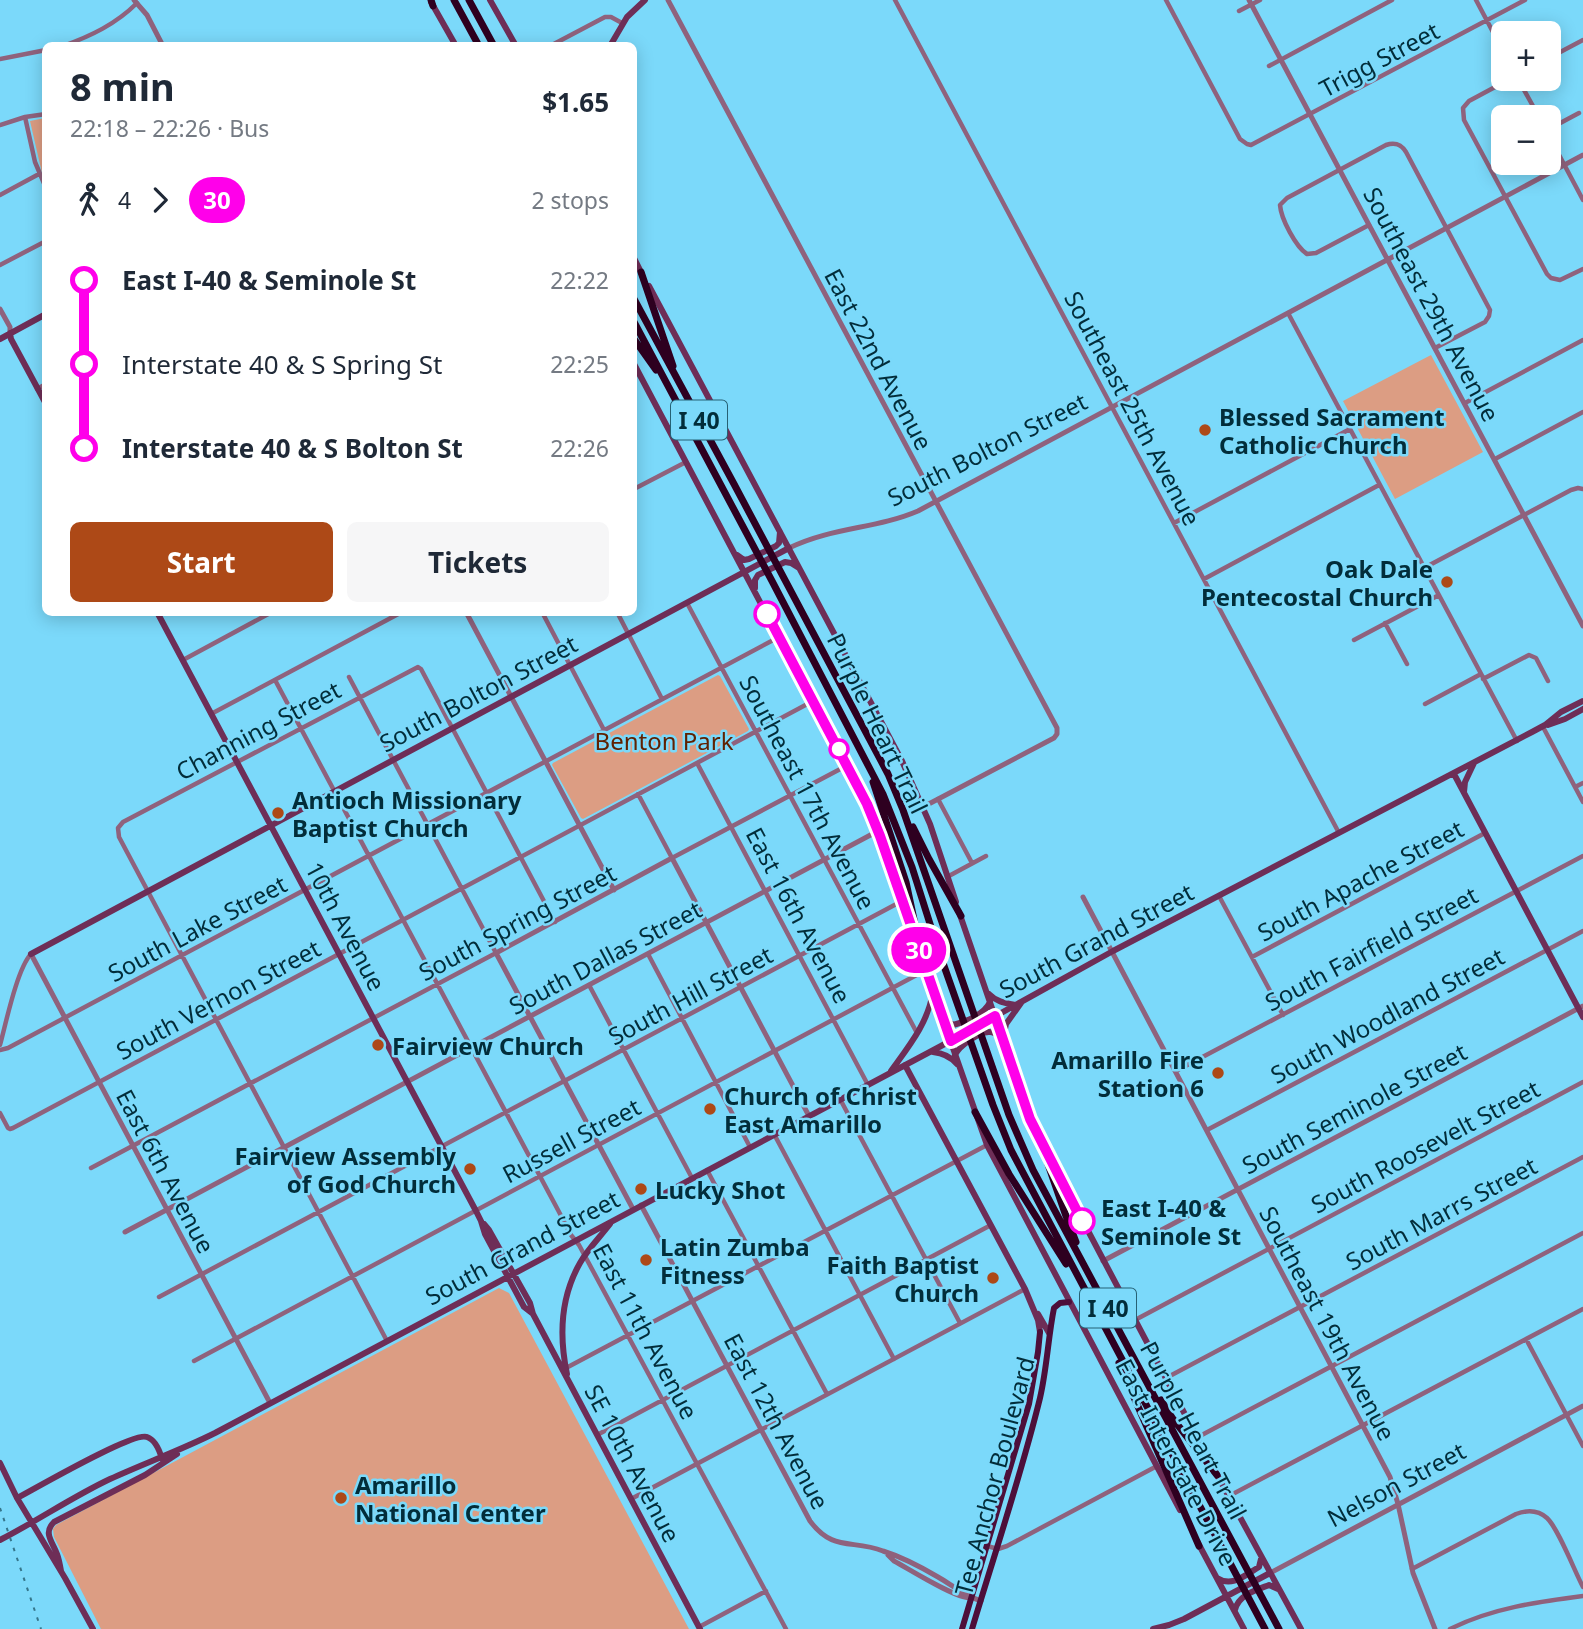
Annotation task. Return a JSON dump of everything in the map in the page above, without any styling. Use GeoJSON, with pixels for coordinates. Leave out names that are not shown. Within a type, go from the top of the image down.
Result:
{"type":"FeatureCollection","features":[{"type":"Feature","properties":{"kind":"highway"},"geometry":{"type":"LineString","coordinates":[[454,0],[477,42]]}},
{"type":"Feature","properties":{"kind":"highway"},"geometry":{"type":"LineString","coordinates":[[469,0],[492,42]]}},
{"type":"Feature","properties":{"kind":"highway"},"geometry":{"type":"LineString","coordinates":[[641,272],[678,383]]}},
{"type":"Feature","properties":{"kind":"highway","name":"Purple Heart Trail"},"geometry":{"type":"LineString","coordinates":[[637,305],[888,775],[1009,1115],[1033,1170],[1279,1629]]}},
{"type":"Feature","properties":{"kind":"highway","name":"Purple Heart Trail"},"geometry":{"type":"LineString","coordinates":[[637,328],[883,794],[912,867],[1006,1140],[1265,1629]]}},
{"type":"Feature","properties":{"kind":"highway"},"geometry":{"type":"LineString","coordinates":[[637,343],[666,383]]}},
{"type":"Feature","properties":{"kind":"highway"},"geometry":{"type":"LineString","coordinates":[[859,746],[906,882],[922,957]]}},
{"type":"Feature","properties":{"kind":"highway"},"geometry":{"type":"LineString","coordinates":[[897,797],[961,916]]}},
{"type":"Feature","properties":{"kind":"highway"},"geometry":{"type":"LineString","coordinates":[[975,1112],[1009,1174],[1058,1253],[1081,1283]]}},
{"type":"Feature","properties":{"kind":"highway"},"geometry":{"type":"LineString","coordinates":[[1040,1141],[1085,1266]]}},
{"type":"Feature","properties":{"kind":"highway"},"geometry":{"type":"LineString","coordinates":[[1113,1345],[1122,1372],[1199,1546]]}},
{"type":"Feature","properties":{"kind":"highway"},"geometry":{"type":"LineString","coordinates":[[1147,1384],[1217,1475]]}},
{"type":"Feature","properties":{"kind":"main road"},"geometry":{"type":"LineString","coordinates":[[490,0],[514,42]]}},
{"type":"Feature","properties":{"kind":"main road"},"geometry":{"type":"LineString","coordinates":[[612,42],[622,23],[645,0]]}},
{"type":"Feature","properties":{"kind":"main road"},"geometry":{"type":"LineString","coordinates":[[431,2],[454,42]]}},
{"type":"Feature","properties":{"kind":"main road"},"geometry":{"type":"LineString","coordinates":[[637,264],[902,761],[923,807],[990,1002],[993,1018]]}},
{"type":"Feature","properties":{"kind":"main road"},"geometry":{"type":"LineString","coordinates":[[0,339],[42,316]]}},
{"type":"Feature","properties":{"kind":"main road"},"geometry":{"type":"LineString","coordinates":[[10,333],[42,397]]}},
{"type":"Feature","properties":{"kind":"main road","name":"East Interstate Drive"},"geometry":{"type":"LineString","coordinates":[[637,370],[867,804],[953,1040],[987,1145],[1244,1629]]}},
{"type":"Feature","properties":{"kind":"main road"},"geometry":{"type":"LineString","coordinates":[[735,554],[744,560],[776,546],[780,530]]}},
{"type":"Feature","properties":{"kind":"main road","name":"South Bolton Street"},"geometry":{"type":"LineString","coordinates":[[31,954],[789,548]]}},
{"type":"Feature","properties":{"kind":"main road"},"geometry":{"type":"LineString","coordinates":[[755,592],[758,575],[785,562],[800,569]]}},
{"type":"Feature","properties":{"kind":"main road","name":"10th Avenue"},"geometry":{"type":"LineString","coordinates":[[159,616],[476,1211],[485,1234],[530,1303],[533,1314]]}},
{"type":"Feature","properties":{"kind":"main road","name":"South Grand Street"},"geometry":{"type":"LineString","coordinates":[[1543,727],[1561,712],[1583,701]]}},
{"type":"Feature","properties":{"kind":"main road","name":"South Grand Street"},"geometry":{"type":"LineString","coordinates":[[0,1540],[87,1491],[185,1448],[270,1404],[953,1040],[1113,951],[1543,727],[1583,709]]}},
{"type":"Feature","properties":{"kind":"main road"},"geometry":{"type":"LineString","coordinates":[[1464,794],[1465,782],[1474,763]]}},
{"type":"Feature","properties":{"kind":"main road"},"geometry":{"type":"LineString","coordinates":[[1454,774],[1581,1007],[1583,1017]]}},
{"type":"Feature","properties":{"kind":"main road"},"geometry":{"type":"LineString","coordinates":[[889,1074],[926,1019],[933,990]]}},
{"type":"Feature","properties":{"kind":"main road"},"geometry":{"type":"LineString","coordinates":[[956,1055],[960,1046],[985,1033],[993,1033],[1002,1039],[1006,1024],[1018,1004],[996,1000],[986,990]]}},
{"type":"Feature","properties":{"kind":"main road"},"geometry":{"type":"LineString","coordinates":[[943,1018],[953,1025],[959,1024],[985,1010],[990,1002]]}},
{"type":"Feature","properties":{"kind":"main road","name":"East Interstate Drive"},"geometry":{"type":"LineString","coordinates":[[993,1018],[1040,1141],[1301,1629]]}},
{"type":"Feature","properties":{"kind":"main road"},"geometry":{"type":"LineString","coordinates":[[931,1051],[953,1059],[960,1068]]}},
{"type":"Feature","properties":{"kind":"main road"},"geometry":{"type":"LineString","coordinates":[[905,1065],[1049,1334]]}},
{"type":"Feature","properties":{"kind":"main road"},"geometry":{"type":"LineString","coordinates":[[564,1370],[562,1333],[566,1298],[574,1275],[585,1256],[613,1220]]}},
{"type":"Feature","properties":{"kind":"main road","name":"10th Avenue"},"geometry":{"type":"LineString","coordinates":[[511,1275],[524,1307],[533,1314]]}},
{"type":"Feature","properties":{"kind":"main road"},"geometry":{"type":"LineString","coordinates":[[494,1284],[506,1286],[519,1297]]}},
{"type":"Feature","properties":{"kind":"main road","name":"Tee Anchor Boulevard"},"geometry":{"type":"LineString","coordinates":[[962,1629],[1029,1404],[1040,1332],[1025,1289]]}},
{"type":"Feature","properties":{"kind":"main road","name":"Tee Anchor Boulevard"},"geometry":{"type":"LineString","coordinates":[[972,1629],[998,1549],[1040,1398],[1054,1308],[1060,1303],[1069,1303]]}},
{"type":"Feature","properties":{"kind":"main road","name":"SE 10th Avenue"},"geometry":{"type":"LineString","coordinates":[[533,1314],[700,1628]]}},
{"type":"Feature","properties":{"kind":"main road"},"geometry":{"type":"LineString","coordinates":[[550,1347],[558,1342],[562,1333]]}},
{"type":"Feature","properties":{"kind":"main road"},"geometry":{"type":"LineString","coordinates":[[18,1498],[139,1436],[150,1438],[162,1457],[161,1466]]}},
{"type":"Feature","properties":{"kind":"main road"},"geometry":{"type":"LineString","coordinates":[[61,1571],[57,1554],[49,1539],[50,1527],[54,1522],[161,1466],[185,1448]]}},
{"type":"Feature","properties":{"kind":"main road"},"geometry":{"type":"LineString","coordinates":[[0,1463],[93,1629]]}},
{"type":"Feature","properties":{"kind":"main road"},"geometry":{"type":"LineString","coordinates":[[1216,1577],[1226,1583],[1232,1582],[1259,1567],[1260,1555]]}},
{"type":"Feature","properties":{"kind":"main road","name":"Nelson Street"},"geometry":{"type":"LineString","coordinates":[[1153,1629],[1184,1619],[1270,1573]]}},
{"type":"Feature","properties":{"kind":"main road"},"geometry":{"type":"LineString","coordinates":[[1235,1612],[1236,1604],[1241,1598],[1266,1586],[1272,1585],[1279,1591]]}},
{"type":"Feature","properties":{"kind":"street","name":"East 22nd Avenue"},"geometry":{"type":"LineString","coordinates":[[667,0],[1057,728],[1054,738],[938,799]]}},
{"type":"Feature","properties":{"kind":"street","name":"Southeast 25th Avenue"},"geometry":{"type":"LineString","coordinates":[[895,0],[1339,833]]}},
{"type":"Feature","properties":{"kind":"street","name":"Trigg Street"},"geometry":{"type":"LineString","coordinates":[[1166,0],[1240,139],[1247,145],[1257,143],[1311,115],[1525,0]]}},
{"type":"Feature","properties":{"kind":"street"},"geometry":{"type":"LineString","coordinates":[[1240,11],[1250,2],[1259,0]]}},
{"type":"Feature","properties":{"kind":"street"},"geometry":{"type":"LineString","coordinates":[[1269,66],[1392,0]]}},
{"type":"Feature","properties":{"kind":"street"},"geometry":{"type":"LineString","coordinates":[[1476,0],[1491,28]]}},
{"type":"Feature","properties":{"kind":"street"},"geometry":{"type":"LineString","coordinates":[[73,42],[116,21],[135,1],[147,15],[161,42]]}},
{"type":"Feature","properties":{"kind":"street","name":"Southeast 29th Avenue"},"geometry":{"type":"LineString","coordinates":[[1250,2],[1583,626]]}},
{"type":"Feature","properties":{"kind":"street"},"geometry":{"type":"LineString","coordinates":[[558,42],[605,17],[622,23]]}},
{"type":"Feature","properties":{"kind":"street"},"geometry":{"type":"LineString","coordinates":[[1561,52],[1583,40]]}},
{"type":"Feature","properties":{"kind":"street"},"geometry":{"type":"LineString","coordinates":[[0,59],[42,51]]}},
{"type":"Feature","properties":{"kind":"street"},"geometry":{"type":"LineString","coordinates":[[1491,89],[1469,101],[1463,108],[1464,120],[1547,274],[1556,280],[1565,279],[1583,269]]}},
{"type":"Feature","properties":{"kind":"street"},"geometry":{"type":"LineString","coordinates":[[1561,123],[1579,113]]}},
{"type":"Feature","properties":{"kind":"street"},"geometry":{"type":"LineString","coordinates":[[0,125],[42,115]]}},
{"type":"Feature","properties":{"kind":"street"},"geometry":{"type":"LineString","coordinates":[[25,117],[42,180]]}},
{"type":"Feature","properties":{"kind":"street"},"geometry":{"type":"LineString","coordinates":[[1369,225],[1316,253],[1307,254],[1300,248],[1282,215],[1280,205],[1287,198],[1386,145],[1395,143],[1401,146],[1488,306],[1489,316],[1485,322],[1435,348]]}},
{"type":"Feature","properties":{"kind":"street","name":"South Bolton Street"},"geometry":{"type":"LineString","coordinates":[[789,548],[827,534],[905,517],[1583,155]]}},
{"type":"Feature","properties":{"kind":"street"},"geometry":{"type":"LineString","coordinates":[[1561,159],[1583,200]]}},
{"type":"Feature","properties":{"kind":"street"},"geometry":{"type":"LineString","coordinates":[[0,195],[39,174]]}},
{"type":"Feature","properties":{"kind":"street"},"geometry":{"type":"LineString","coordinates":[[0,265],[42,243]]}},
{"type":"Feature","properties":{"kind":"street"},"geometry":{"type":"LineString","coordinates":[[0,309],[10,327],[10,333]]}},
{"type":"Feature","properties":{"kind":"street"},"geometry":{"type":"LineString","coordinates":[[1288,313],[1517,741]]}},
{"type":"Feature","properties":{"kind":"street"},"geometry":{"type":"LineString","coordinates":[[1465,403],[1583,340]]}},
{"type":"Feature","properties":{"kind":"street"},"geometry":{"type":"LineString","coordinates":[[37,388],[42,386]]}},
{"type":"Feature","properties":{"kind":"street"},"geometry":{"type":"LineString","coordinates":[[1495,459],[1583,412]]}},
{"type":"Feature","properties":{"kind":"street"},"geometry":{"type":"LineString","coordinates":[[1174,523],[1350,429]]}},
{"type":"Feature","properties":{"kind":"street"},"geometry":{"type":"LineString","coordinates":[[637,487],[686,461]]}},
{"type":"Feature","properties":{"kind":"street"},"geometry":{"type":"LineString","coordinates":[[1204,579],[1380,485]]}},
{"type":"Feature","properties":{"kind":"street"},"geometry":{"type":"LineString","coordinates":[[1424,568],[1571,490],[1582,489]]}},
{"type":"Feature","properties":{"kind":"street"},"geometry":{"type":"LineString","coordinates":[[1354,640],[1438,595]]}},
{"type":"Feature","properties":{"kind":"street","name":"Southeast 17th Avenue"},"geometry":{"type":"LineString","coordinates":[[687,603],[917,1034]]}},
{"type":"Feature","properties":{"kind":"street"},"geometry":{"type":"LineString","coordinates":[[182,660],[264,616]]}},
{"type":"Feature","properties":{"kind":"street"},"geometry":{"type":"LineString","coordinates":[[211,714],[395,616]]}},
{"type":"Feature","properties":{"kind":"street"},"geometry":{"type":"LineString","coordinates":[[468,616],[614,890]]}},
{"type":"Feature","properties":{"kind":"street"},"geometry":{"type":"LineString","coordinates":[[544,616],[604,730]]}},
{"type":"Feature","properties":{"kind":"street"},"geometry":{"type":"LineString","coordinates":[[619,616],[662,699]]}},
{"type":"Feature","properties":{"kind":"street"},"geometry":{"type":"LineString","coordinates":[[1385,623],[1407,664]]}},
{"type":"Feature","properties":{"kind":"street","name":"South Lake Street"},"geometry":{"type":"LineString","coordinates":[[0,1047],[8,1048],[65,1018],[779,637]]}},
{"type":"Feature","properties":{"kind":"street"},"geometry":{"type":"LineString","coordinates":[[1425,704],[1529,655],[1536,658],[1548,681]]}},
{"type":"Feature","properties":{"kind":"street","name":"Channing Street"},"geometry":{"type":"LineString","coordinates":[[148,891],[119,837],[118,828],[123,822],[300,727],[418,667],[453,729]]}},
{"type":"Feature","properties":{"kind":"street"},"geometry":{"type":"LineString","coordinates":[[349,677],[633,1209]]}},
{"type":"Feature","properties":{"kind":"street","name":"East 11th Avenue"},"geometry":{"type":"LineString","coordinates":[[275,680],[540,1177],[786,1629]]}},
{"type":"Feature","properties":{"kind":"street","name":"South Vernon Street"},"geometry":{"type":"LineString","coordinates":[[0,1113],[10,1129],[813,701]]}},
{"type":"Feature","properties":{"kind":"street"},"geometry":{"type":"LineString","coordinates":[[1543,727],[1583,802]]}},
{"type":"Feature","properties":{"kind":"street"},"geometry":{"type":"LineString","coordinates":[[453,729],[555,922]]}},
{"type":"Feature","properties":{"kind":"street","name":"East 16th Avenue"},"geometry":{"type":"LineString","coordinates":[[697,763],[868,1085]]}},
{"type":"Feature","properties":{"kind":"street","name":"South Spring Street"},"geometry":{"type":"LineString","coordinates":[[91,1168],[847,765]]}},
{"type":"Feature","properties":{"kind":"street"},"geometry":{"type":"LineString","coordinates":[[1575,787],[1583,783]]}},
{"type":"Feature","properties":{"kind":"street"},"geometry":{"type":"LineString","coordinates":[[638,794],[809,1116]]}},
{"type":"Feature","properties":{"kind":"street"},"geometry":{"type":"LineString","coordinates":[[923,807],[938,799],[972,863]]}},
{"type":"Feature","properties":{"kind":"street","name":"South Dallas Street"},"geometry":{"type":"LineString","coordinates":[[125,1232],[878,831]]}},
{"type":"Feature","properties":{"kind":"street","name":"South Apache Street"},"geometry":{"type":"LineString","coordinates":[[1252,957],[1485,833]]}},
{"type":"Feature","properties":{"kind":"street"},"geometry":{"type":"LineString","coordinates":[[947,877],[985,856]]}},
{"type":"Feature","properties":{"kind":"street","name":"South Fairfield Street"},"geometry":{"type":"LineString","coordinates":[[1176,1072],[1583,856]]}},
{"type":"Feature","properties":{"kind":"street"},"geometry":{"type":"LineString","coordinates":[[148,891],[387,1341]]}},
{"type":"Feature","properties":{"kind":"street"},"geometry":{"type":"LineString","coordinates":[[1219,895],[1283,1015]]}},
{"type":"Feature","properties":{"kind":"street","name":"Southeast 19th Avenue"},"geometry":{"type":"LineString","coordinates":[[1083,897],[1390,1477],[1412,1569],[1435,1629]]}},
{"type":"Feature","properties":{"kind":"street","name":"South Hill Street"},"geometry":{"type":"LineString","coordinates":[[159,1297],[902,901]]}},
{"type":"Feature","properties":{"kind":"street","name":"South Woodland Street"},"geometry":{"type":"LineString","coordinates":[[1207,1130],[1583,931]]}},
{"type":"Feature","properties":{"kind":"street"},"geometry":{"type":"LineString","coordinates":[[0,1047],[20,972],[31,954]]}},
{"type":"Feature","properties":{"kind":"street","name":"East 6th Avenue"},"geometry":{"type":"LineString","coordinates":[[31,954],[270,1404]]}},
{"type":"Feature","properties":{"kind":"street"},"geometry":{"type":"LineString","coordinates":[[648,954],[750,1147]]}},
{"type":"Feature","properties":{"kind":"street","name":"Russell Street"},"geometry":{"type":"LineString","coordinates":[[194,1361],[926,970]]}},
{"type":"Feature","properties":{"kind":"street"},"geometry":{"type":"LineString","coordinates":[[589,985],[692,1178]]}},
{"type":"Feature","properties":{"kind":"street","name":"South Seminole Street"},"geometry":{"type":"LineString","coordinates":[[1103,1261],[1581,1007]]}},
{"type":"Feature","properties":{"kind":"street","name":"South Roosevelt Street"},"geometry":{"type":"LineString","coordinates":[[1135,1320],[1583,1082]]}},
{"type":"Feature","properties":{"kind":"street"},"geometry":{"type":"LineString","coordinates":[[840,1099],[960,1323]]}},
{"type":"Feature","properties":{"kind":"street"},"geometry":{"type":"LineString","coordinates":[[774,1134],[894,1359]]}},
{"type":"Feature","properties":{"kind":"street"},"geometry":{"type":"LineString","coordinates":[[564,1370],[987,1145]]}},
{"type":"Feature","properties":{"kind":"street","name":"South Marrs Street"},"geometry":{"type":"LineString","coordinates":[[1167,1378],[1583,1157]]}},
{"type":"Feature","properties":{"kind":"street"},"geometry":{"type":"LineString","coordinates":[[707,1170],[827,1394]]}},
{"type":"Feature","properties":{"kind":"street","name":"East 12th Avenue"},"geometry":{"type":"LineString","coordinates":[[641,1205],[817,1531],[837,1543],[883,1550],[894,1561],[963,1598],[971,1598]]}},
{"type":"Feature","properties":{"kind":"street"},"geometry":{"type":"LineString","coordinates":[[597,1435],[991,1224]]}},
{"type":"Feature","properties":{"kind":"street"},"geometry":{"type":"LineString","coordinates":[[1198,1437],[1583,1233]]}},
{"type":"Feature","properties":{"kind":"street"},"geometry":{"type":"LineString","coordinates":[[631,1499],[1025,1289]]}},
{"type":"Feature","properties":{"kind":"street"},"geometry":{"type":"LineString","coordinates":[[1228,1496],[1583,1309]]}},
{"type":"Feature","properties":{"kind":"street"},"geometry":{"type":"LineString","coordinates":[[1526,1339],[1583,1446]]}},
{"type":"Feature","properties":{"kind":"street","name":"Nelson Street"},"geometry":{"type":"LineString","coordinates":[[1270,1573],[1583,1406]]}},
{"type":"Feature","properties":{"kind":"street"},"geometry":{"type":"LineString","coordinates":[[987,1546],[998,1549],[1007,1546],[1157,1466]]}},
{"type":"Feature","properties":{"kind":"street"},"geometry":{"type":"LineString","coordinates":[[1412,1569],[1516,1514],[1529,1511],[1541,1514],[1551,1523],[1583,1587]]}},
{"type":"Feature","properties":{"kind":"street"},"geometry":{"type":"LineString","coordinates":[[700,1628],[766,1591]]}},
{"type":"Feature","properties":{"kind":"street"},"geometry":{"type":"LineString","coordinates":[[1450,1629],[1506,1608],[1583,1596]]}},
{"type":"Feature","properties":{"kind":"street"},"geometry":{"type":"LineString","coordinates":[[971,1598],[981,1601]]}},
{"type":"Feature","properties":{"kind":"green space"},"geometry":{"type":"Polygon","coordinates":[[[42,119],[42,173],[30,121],[42,119]]]}},
{"type":"Feature","properties":{"kind":"green space"},"geometry":{"type":"Polygon","coordinates":[[[1431,355],[1483,452],[1395,499],[1343,401],[1431,355]]]}},
{"type":"Feature","properties":{"kind":"green space","name":"Benton Park"},"geometry":{"type":"Polygon","coordinates":[[[718,675],[748,731],[581,818],[553,763],[718,675]]]}},
{"type":"Feature","properties":{"kind":"green space"},"geometry":{"type":"Polygon","coordinates":[[[499,1288],[509,1293],[689,1629],[101,1629],[54,1537],[53,1529],[56,1525],[499,1288]]]}},
{"type":"Feature","properties":{"kind":"railway"},"geometry":{"type":"LineString","coordinates":[[0,1508],[41,1629]]}},
{"type":"Feature","properties":{"kind":"bus line","name":"30"},"geometry":{"type":"LineString","coordinates":[[767,614],[867,804],[951,1041],[995,1016],[1030,1119],[1082,1221]]}},
{"type":"Feature","properties":{"kind":"place","name":"Blessed Sacrament Catholic Church"},"geometry":{"type":"Point","coordinates":[1205,430]}},
{"type":"Feature","properties":{"kind":"place","name":"Oak Dale Pentecostal Church"},"geometry":{"type":"Point","coordinates":[1447,582]}},
{"type":"Feature","properties":{"kind":"place","name":"Antioch Missionary Baptist Church"},"geometry":{"type":"Point","coordinates":[278,813]}},
{"type":"Feature","properties":{"kind":"place","name":"Fairview Church"},"geometry":{"type":"Point","coordinates":[378,1045]}},
{"type":"Feature","properties":{"kind":"place","name":"Amarillo Fire Station 6"},"geometry":{"type":"Point","coordinates":[1218,1073]}},
{"type":"Feature","properties":{"kind":"place","name":"Church of Christ East Amarillo"},"geometry":{"type":"Point","coordinates":[710,1109]}},
{"type":"Feature","properties":{"kind":"place","name":"Fairview Assembly of God Church"},"geometry":{"type":"Point","coordinates":[470,1169]}},
{"type":"Feature","properties":{"kind":"place","name":"Lucky Shot"},"geometry":{"type":"Point","coordinates":[641,1189]}},
{"type":"Feature","properties":{"kind":"place","name":"East I-40 & Seminole St"},"geometry":{"type":"Point","coordinates":[1082,1221]}},
{"type":"Feature","properties":{"kind":"place","name":"Latin Zumba Fitness"},"geometry":{"type":"Point","coordinates":[646,1260]}},
{"type":"Feature","properties":{"kind":"place","name":"Faith Baptist Church"},"geometry":{"type":"Point","coordinates":[993,1278]}},
{"type":"Feature","properties":{"kind":"place","name":"Amarillo National Center"},"geometry":{"type":"Point","coordinates":[341,1498]}}]}
